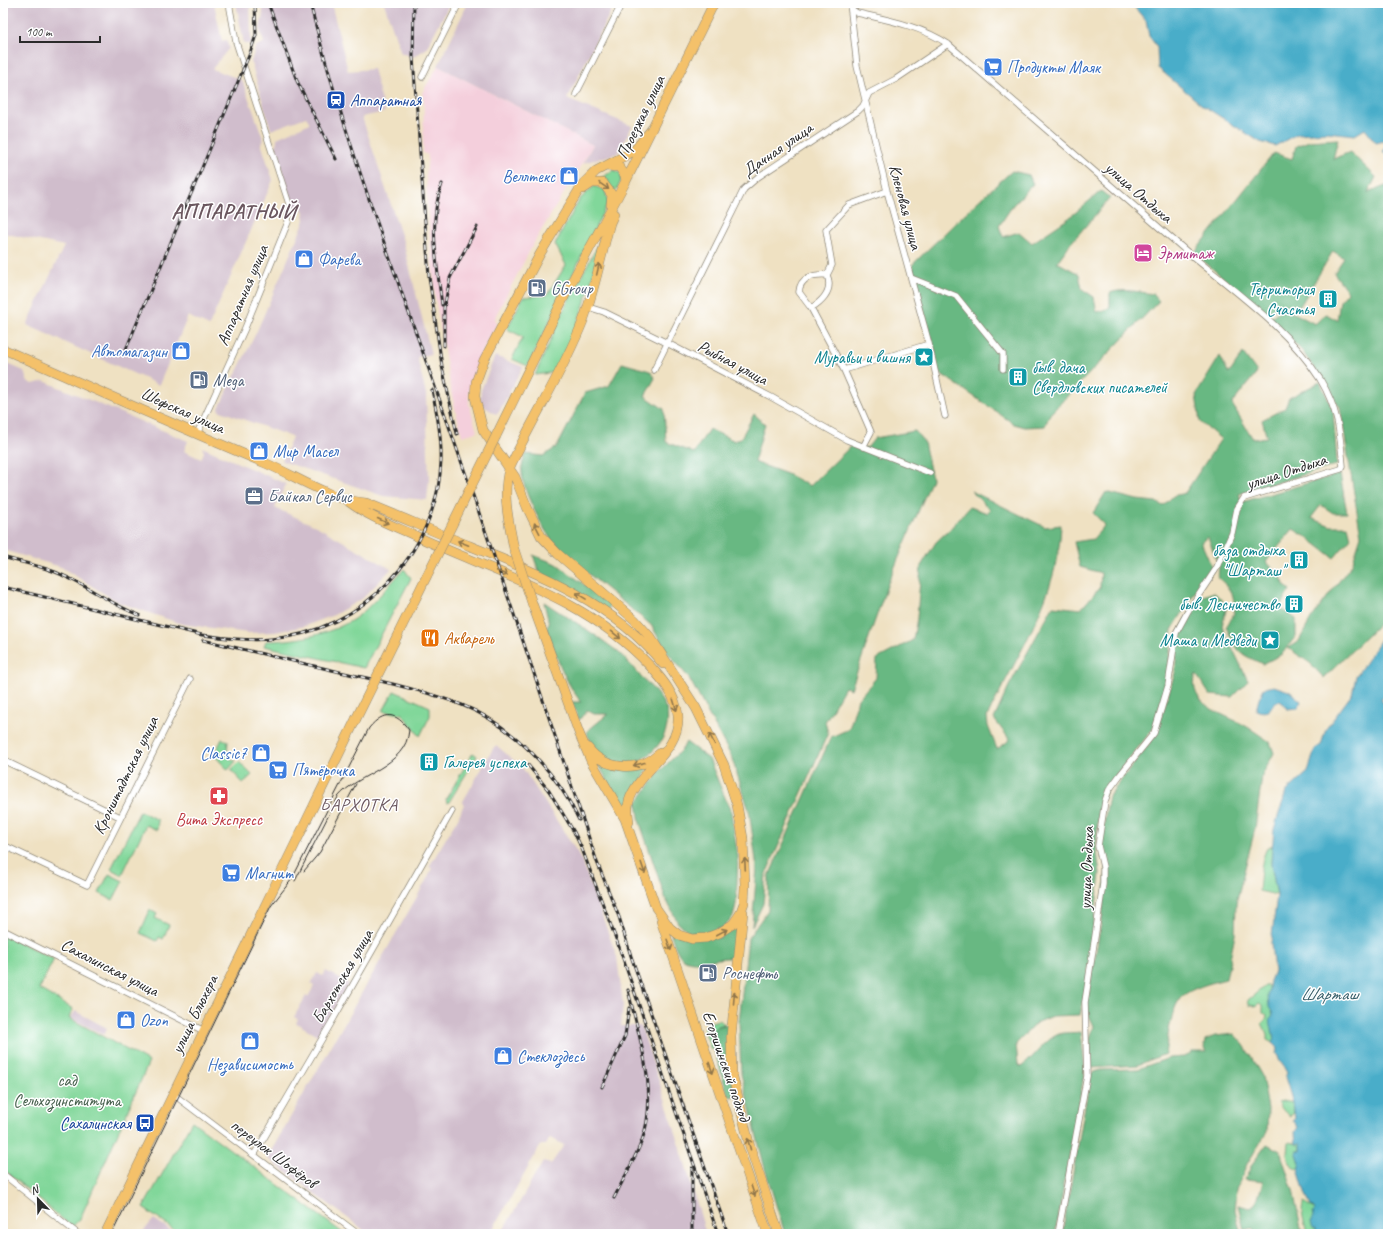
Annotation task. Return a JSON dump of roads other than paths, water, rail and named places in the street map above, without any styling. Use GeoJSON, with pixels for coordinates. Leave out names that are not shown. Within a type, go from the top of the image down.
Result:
{"type":"FeatureCollection","features":[{"type":"Feature","properties":{"kind":"main road","name":"Проезжая улица"},"geometry":{"type":"LineString","coordinates":[[593,244],[714,3]]}},
{"type":"Feature","properties":{"kind":"main road"},"geometry":{"type":"LineString","coordinates":[[651,130],[634,151],[592,174],[575,197],[519,293],[484,360],[476,382],[475,403],[483,430],[508,469],[515,477],[527,507],[543,539],[562,558],[617,603],[644,630],[659,648],[682,687]]}},
{"type":"Feature","properties":{"kind":"main road"},"geometry":{"type":"LineString","coordinates":[[604,167],[620,167],[625,174],[624,184],[620,202],[610,223],[588,307],[559,373],[508,469],[506,480],[507,506],[514,549],[579,733],[591,761],[620,809],[630,832],[656,908],[666,925],[674,932],[685,938],[698,940],[712,937],[730,928],[738,919],[744,903]]}},
{"type":"Feature","properties":{"kind":"main road"},"geometry":{"type":"LineString","coordinates":[[575,197],[592,183],[603,183],[612,195],[606,217]]}},
{"type":"Feature","properties":{"kind":"main road","name":"улица Блюхера"},"geometry":{"type":"LineString","coordinates":[[105,1234],[570,285],[593,244]]}},
{"type":"Feature","properties":{"kind":"main road","name":"Шефская улица"},"geometry":{"type":"LineString","coordinates":[[3,349],[349,502]]}},
{"type":"Feature","properties":{"kind":"main road"},"geometry":{"type":"LineString","coordinates":[[349,502],[366,503],[528,569],[579,595],[614,617],[648,645],[682,687]]}},
{"type":"Feature","properties":{"kind":"main road"},"geometry":{"type":"LineString","coordinates":[[349,502],[362,511],[437,546],[551,594],[608,629],[642,658],[670,690],[676,705],[678,719],[676,731],[670,742],[630,798],[628,815],[630,832]]}},
{"type":"Feature","properties":{"kind":"main road","name":"Егоршинский подход"},"geometry":{"type":"LineString","coordinates":[[682,687],[709,732],[732,788],[743,838],[746,870],[731,1037],[732,1073],[750,1147],[779,1234]]}},
{"type":"Feature","properties":{"kind":"main road"},"geometry":{"type":"LineString","coordinates":[[579,733],[590,750],[598,758],[609,764],[620,766],[634,766],[651,760],[670,742]]}},
{"type":"Feature","properties":{"kind":"main road","name":"Егоршинский подход"},"geometry":{"type":"LineString","coordinates":[[656,908],[768,1234]]}},
{"type":"Feature","properties":{"kind":"street","name":"Аппаратная улица"},"geometry":{"type":"LineString","coordinates":[[197,434],[245,328],[288,222],[289,214],[289,204],[236,42],[229,3]]}},
{"type":"Feature","properties":{"kind":"street"},"geometry":{"type":"LineString","coordinates":[[422,77],[459,3]]}},
{"type":"Feature","properties":{"kind":"street"},"geometry":{"type":"LineString","coordinates":[[576,94],[622,3]]}},
{"type":"Feature","properties":{"kind":"street","name":"улица Отдыха"},"geometry":{"type":"LineString","coordinates":[[850,6],[856,13],[902,24],[937,36],[948,44],[1198,261],[1266,317],[1303,356],[1320,380],[1336,410],[1341,440],[1343,466],[1340,469],[1244,498],[1237,509],[1232,533],[1216,569],[1188,610],[1176,633],[1168,686],[1154,733],[1109,790],[1105,801],[1098,846],[1103,867],[1103,884],[1085,1002],[1087,1076],[1058,1234]]}},
{"type":"Feature","properties":{"kind":"street","name":"Кленовая улица"},"geometry":{"type":"LineString","coordinates":[[850,6],[857,66],[887,191],[911,278],[945,416]]}},
{"type":"Feature","properties":{"kind":"street","name":"Дачная улица"},"geometry":{"type":"LineString","coordinates":[[654,370],[744,189],[758,177],[858,111],[863,106],[869,93],[896,79],[948,44]]}},
{"type":"Feature","properties":{"kind":"street"},"geometry":{"type":"LineString","coordinates":[[811,308],[819,303],[827,292],[829,280],[827,275],[832,265],[826,230],[849,205],[887,191]]}},
{"type":"Feature","properties":{"kind":"street"},"geometry":{"type":"LineString","coordinates":[[827,275],[820,274],[806,278],[799,287],[800,296],[811,308],[844,370],[871,432],[863,447]]}},
{"type":"Feature","properties":{"kind":"street"},"geometry":{"type":"LineString","coordinates":[[911,278],[956,296],[1003,354],[1003,369]]}},
{"type":"Feature","properties":{"kind":"street","name":"Рыбная улица"},"geometry":{"type":"LineString","coordinates":[[588,307],[604,312],[668,343],[771,397],[847,440],[930,473]]}},
{"type":"Feature","properties":{"kind":"street"},"geometry":{"type":"LineString","coordinates":[[844,370],[928,344]]}},
{"type":"Feature","properties":{"kind":"street","name":"Кронштадтская улица"},"geometry":{"type":"LineString","coordinates":[[3,845],[87,884],[190,679]]}},
{"type":"Feature","properties":{"kind":"street"},"geometry":{"type":"LineString","coordinates":[[3,760],[120,817]]}},
{"type":"Feature","properties":{"kind":"street","name":"Бархотская улица"},"geometry":{"type":"LineString","coordinates":[[254,1154],[330,1025],[452,810]]}},
{"type":"Feature","properties":{"kind":"street","name":"Сахалинская улица"},"geometry":{"type":"LineString","coordinates":[[3,930],[204,1031]]}},
{"type":"Feature","properties":{"kind":"street","name":"переулок Шофёров"},"geometry":{"type":"LineString","coordinates":[[173,1094],[358,1234]]}},
{"type":"Feature","properties":{"kind":"street"},"geometry":{"type":"LineString","coordinates":[[3,1174],[76,1233]]}},
{"type":"Feature","properties":{"kind":"water"},"geometry":{"type":"Polygon","coordinates":[[[1131,3],[1388,3],[1388,157],[1383,151],[1387,147],[1384,141],[1376,143],[1365,129],[1355,135],[1327,132],[1297,134],[1275,146],[1260,142],[1202,105],[1158,68],[1157,47],[1149,36],[1146,21],[1131,3]]]}},
{"type":"Feature","properties":{"kind":"water","name":"Шарташ"},"geometry":{"type":"Polygon","coordinates":[[[1388,629],[1388,696],[1381,698],[1383,703],[1388,703],[1388,1234],[1315,1234],[1316,1229],[1313,1228],[1311,1223],[1315,1210],[1311,1206],[1306,1196],[1298,1169],[1300,1163],[1296,1151],[1301,1151],[1301,1144],[1296,1144],[1295,1132],[1298,1127],[1293,1120],[1295,1119],[1293,1103],[1285,1077],[1287,1073],[1276,1053],[1278,1048],[1273,1043],[1274,1039],[1270,1021],[1273,1014],[1269,1007],[1268,996],[1270,981],[1274,971],[1271,943],[1277,895],[1271,864],[1274,829],[1286,792],[1308,772],[1315,749],[1321,745],[1326,729],[1352,694],[1356,676],[1388,629]]]}},
{"type":"Feature","properties":{"kind":"water"},"geometry":{"type":"Polygon","coordinates":[[[1274,686],[1289,691],[1301,701],[1298,708],[1287,709],[1280,701],[1265,712],[1256,710],[1264,688],[1274,686]]]}},
{"type":"Feature","properties":{"kind":"tram line"},"geometry":{"type":"LineString","coordinates":[[112,1234],[271,906],[292,879],[369,728],[380,718],[385,716],[395,717],[409,730],[406,743],[399,753],[390,761],[357,782],[338,797],[295,881]]}},
{"type":"Feature","properties":{"kind":"tram line"},"geometry":{"type":"LineString","coordinates":[[304,871],[320,852],[356,784]]}},
{"type":"Feature","properties":{"kind":"railway"},"geometry":{"type":"LineString","coordinates":[[124,354],[250,53],[256,35],[255,3]]}},
{"type":"Feature","properties":{"kind":"railway"},"geometry":{"type":"LineString","coordinates":[[268,3],[297,81],[336,159]]}},
{"type":"Feature","properties":{"kind":"railway"},"geometry":{"type":"LineString","coordinates":[[310,3],[323,54],[370,204],[500,573],[597,862],[619,917],[631,956],[728,1234]]}},
{"type":"Feature","properties":{"kind":"railway"},"geometry":{"type":"LineString","coordinates":[[414,3],[413,57],[429,277],[442,366],[457,434]]}},
{"type":"Feature","properties":{"kind":"railway"},"geometry":{"type":"LineString","coordinates":[[442,184],[435,213],[436,259],[442,305]]}},
{"type":"Feature","properties":{"kind":"railway"},"geometry":{"type":"LineString","coordinates":[[444,346],[444,308],[450,278],[477,227]]}},
{"type":"Feature","properties":{"kind":"railway"},"geometry":{"type":"LineString","coordinates":[[3,587],[202,635],[228,638],[254,640],[271,639],[304,633],[335,621],[364,604],[389,582],[409,556],[426,527],[436,495],[441,462],[440,435],[432,390]]}},
{"type":"Feature","properties":{"kind":"railway"},"geometry":{"type":"LineString","coordinates":[[3,557],[55,572],[139,615]]}},
{"type":"Feature","properties":{"kind":"railway"},"geometry":{"type":"LineString","coordinates":[[203,640],[384,682],[447,699],[462,705],[498,725],[515,737],[531,752],[558,784],[579,820]]}},
{"type":"Feature","properties":{"kind":"railway"},"geometry":{"type":"LineString","coordinates":[[528,765],[549,791],[574,832],[582,849],[619,947],[718,1234]]}},
{"type":"Feature","properties":{"kind":"railway"},"geometry":{"type":"LineString","coordinates":[[614,1198],[641,1143],[649,1106],[646,1066],[628,990]]}},
{"type":"Feature","properties":{"kind":"railway"},"geometry":{"type":"LineString","coordinates":[[602,1087],[625,1036],[629,1008]]}},
{"type":"Feature","properties":{"kind":"railway"},"geometry":{"type":"LineString","coordinates":[[692,1168],[692,1234]]}},
{"type":"Feature","properties":{"kind":"place","name":"Продукты Маяк"},"geometry":{"type":"Point","coordinates":[993,67]}},
{"type":"Feature","properties":{"kind":"place","name":"Аппаратная"},"geometry":{"type":"Point","coordinates":[336,100]}},
{"type":"Feature","properties":{"kind":"place","name":"Веллтекс"},"geometry":{"type":"Point","coordinates":[569,176]}},
{"type":"Feature","properties":{"kind":"place","name":"Эрмитаж"},"geometry":{"type":"Point","coordinates":[1143,253]}},
{"type":"Feature","properties":{"kind":"place","name":"Фарева"},"geometry":{"type":"Point","coordinates":[304,259]}},
{"type":"Feature","properties":{"kind":"place","name":"GGroup"},"geometry":{"type":"Point","coordinates":[537,288]}},
{"type":"Feature","properties":{"kind":"place","name":"Территория Счастья"},"geometry":{"type":"Point","coordinates":[1328,299]}},
{"type":"Feature","properties":{"kind":"place","name":"Автомагазин"},"geometry":{"type":"Point","coordinates":[181,351]}},
{"type":"Feature","properties":{"kind":"place","name":"Муравьи и вишня"},"geometry":{"type":"Point","coordinates":[924,357]}},
{"type":"Feature","properties":{"kind":"place","name":"быв. дача Свердловских писателей"},"geometry":{"type":"Point","coordinates":[1018,377]}},
{"type":"Feature","properties":{"kind":"place","name":"Mega"},"geometry":{"type":"Point","coordinates":[199,380]}},
{"type":"Feature","properties":{"kind":"place","name":"Мир Масел"},"geometry":{"type":"Point","coordinates":[259,451]}},
{"type":"Feature","properties":{"kind":"place","name":"Байкал Сервис"},"geometry":{"type":"Point","coordinates":[254,496]}},
{"type":"Feature","properties":{"kind":"place","name":"база отдыха \"Шарташ\""},"geometry":{"type":"Point","coordinates":[1299,560]}},
{"type":"Feature","properties":{"kind":"place","name":"быв. Лесничество"},"geometry":{"type":"Point","coordinates":[1294,604]}},
{"type":"Feature","properties":{"kind":"place","name":"Акварель"},"geometry":{"type":"Point","coordinates":[430,638]}},
{"type":"Feature","properties":{"kind":"place","name":"Маша и Медведи"},"geometry":{"type":"Point","coordinates":[1270,640]}},
{"type":"Feature","properties":{"kind":"place","name":"Classic7"},"geometry":{"type":"Point","coordinates":[261,753]}},
{"type":"Feature","properties":{"kind":"place","name":"Галерея успеха"},"geometry":{"type":"Point","coordinates":[429,762]}},
{"type":"Feature","properties":{"kind":"place","name":"Пятёрочка"},"geometry":{"type":"Point","coordinates":[278,770]}},
{"type":"Feature","properties":{"kind":"place","name":"Вита Экспресс"},"geometry":{"type":"Point","coordinates":[219,796]}},
{"type":"Feature","properties":{"kind":"place","name":"Магнит"},"geometry":{"type":"Point","coordinates":[231,873]}},
{"type":"Feature","properties":{"kind":"place","name":"Роснефть"},"geometry":{"type":"Point","coordinates":[708,973]}},
{"type":"Feature","properties":{"kind":"place","name":"Ozon"},"geometry":{"type":"Point","coordinates":[126,1020]}},
{"type":"Feature","properties":{"kind":"place","name":"Независимость"},"geometry":{"type":"Point","coordinates":[250,1041]}},
{"type":"Feature","properties":{"kind":"place","name":"Стеклоздесь"},"geometry":{"type":"Point","coordinates":[503,1056]}},
{"type":"Feature","properties":{"kind":"place","name":"Сахалинская"},"geometry":{"type":"Point","coordinates":[145,1123]}},
{"type":"Feature","properties":{"kind":"district","name":"АППАРАТНЫЙ"},"geometry":{"type":"Point","coordinates":[234,211]}},
{"type":"Feature","properties":{"kind":"district","name":"БАРХОТКА"},"geometry":{"type":"Point","coordinates":[359,805]}},
{"type":"Feature","properties":{"kind":"park label","name":"сад Сельхозинститута"},"geometry":{"type":"Point","coordinates":[67,1090]}}]}
